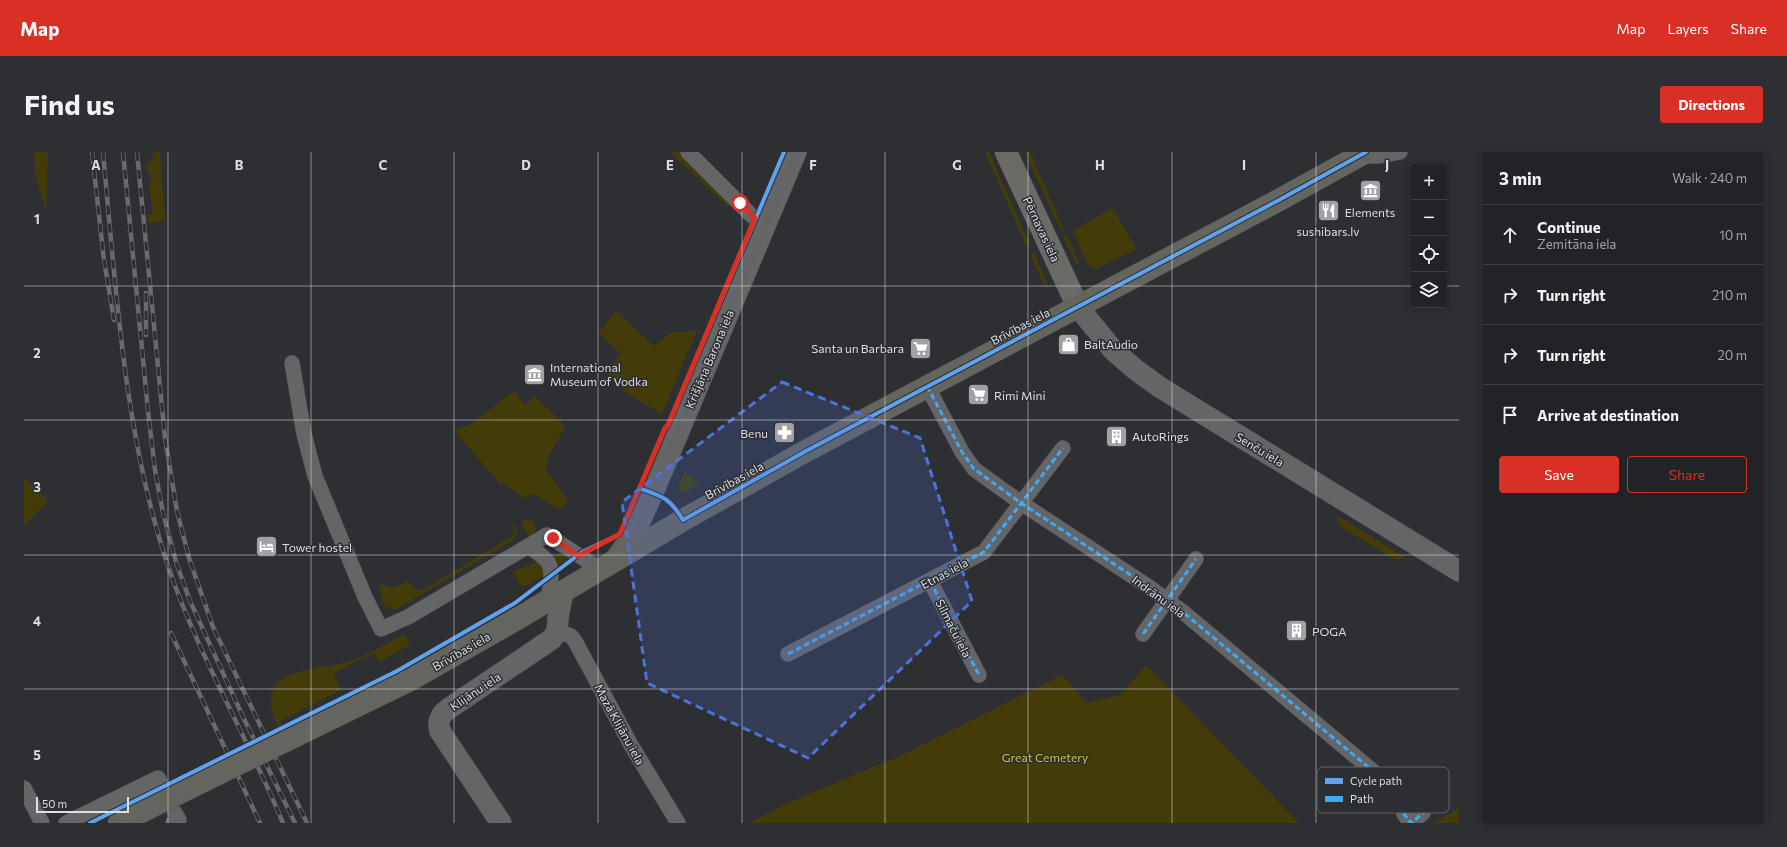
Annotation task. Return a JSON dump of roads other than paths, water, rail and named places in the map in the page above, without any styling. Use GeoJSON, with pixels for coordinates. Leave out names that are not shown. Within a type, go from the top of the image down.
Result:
{"type":"FeatureCollection","features":[{"type":"Feature","properties":{"kind":"highway","name":"Brīvības iela"},"geometry":{"type":"LineString","coordinates":[[119,823],[167,806],[338,715],[412,679],[683,520],[806,450],[1364,154]]}},
{"type":"Feature","properties":{"kind":"main road","name":"Pērnavas iela"},"geometry":{"type":"LineString","coordinates":[[1006,152],[1078,306]]}},
{"type":"Feature","properties":{"kind":"street"},"geometry":{"type":"LineString","coordinates":[[688,152],[752,216],[767,223]]}},
{"type":"Feature","properties":{"kind":"street","name":"Krišjāņa Barona iela"},"geometry":{"type":"LineString","coordinates":[[607,565],[626,547],[635,532],[653,493],[796,152]]}},
{"type":"Feature","properties":{"kind":"street"},"geometry":{"type":"LineString","coordinates":[[1364,154],[1379,156],[1400,152]]}},
{"type":"Feature","properties":{"kind":"street","name":"Senču iela"},"geometry":{"type":"LineString","coordinates":[[1078,306],[1113,350],[1136,370],[1161,388],[1459,571]]}},
{"type":"Feature","properties":{"kind":"street"},"geometry":{"type":"LineString","coordinates":[[292,363],[304,434],[315,476],[365,597],[381,629],[408,617],[547,535],[607,565]]}},
{"type":"Feature","properties":{"kind":"street","name":"Indrānu iela"},"geometry":{"type":"LineString","coordinates":[[927,386],[962,452],[974,469],[1021,503],[1168,600],[1368,767]]}},
{"type":"Feature","properties":{"kind":"street","name":"Etnas iela"},"geometry":{"type":"LineString","coordinates":[[788,654],[984,552],[1063,448]]}},
{"type":"Feature","properties":{"kind":"street"},"geometry":{"type":"LineString","coordinates":[[529,547],[550,564],[552,574],[548,598],[554,596],[558,618],[557,631]]}},
{"type":"Feature","properties":{"kind":"street"},"geometry":{"type":"LineString","coordinates":[[1143,634],[1196,559]]}},
{"type":"Feature","properties":{"kind":"street","name":"Silmaču iela"},"geometry":{"type":"LineString","coordinates":[[930,581],[979,675]]}},
{"type":"Feature","properties":{"kind":"street","name":"Klijānu iela"},"geometry":{"type":"LineString","coordinates":[[500,823],[440,731],[439,720],[442,714],[448,709],[552,639],[557,631]]}},
{"type":"Feature","properties":{"kind":"street","name":"Mazā Klijānu iela"},"geometry":{"type":"LineString","coordinates":[[557,631],[570,636],[575,641],[631,746],[678,823]]}},
{"type":"Feature","properties":{"kind":"street"},"geometry":{"type":"LineString","coordinates":[[66,823],[158,778],[167,806]]}},
{"type":"Feature","properties":{"kind":"street"},"geometry":{"type":"LineString","coordinates":[[24,788],[42,823]]}},
{"type":"Feature","properties":{"kind":"tram line"},"geometry":{"type":"LineString","coordinates":[[596,569],[615,555],[630,530],[790,152]]}},
{"type":"Feature","properties":{"kind":"tram line"},"geometry":{"type":"LineString","coordinates":[[123,823],[413,680],[602,572],[618,562],[629,552],[641,534],[660,496],[769,233],[805,152]]}},
{"type":"Feature","properties":{"kind":"railway"},"geometry":{"type":"LineString","coordinates":[[92,152],[104,260],[114,320]]}},
{"type":"Feature","properties":{"kind":"railway"},"geometry":{"type":"LineString","coordinates":[[103,152],[112,256],[124,361],[141,465],[153,516],[168,566],[180,599],[208,663],[283,823]]}},
{"type":"Feature","properties":{"kind":"railway"},"geometry":{"type":"LineString","coordinates":[[123,152],[148,411],[155,470],[163,513],[176,562],[190,601],[244,719],[295,823]]}},
{"type":"Feature","properties":{"kind":"railway"},"geometry":{"type":"LineString","coordinates":[[137,152],[165,438],[177,511],[189,558],[213,627],[307,823]]}},
{"type":"Feature","properties":{"kind":"railway"},"geometry":{"type":"LineString","coordinates":[[146,293],[146,335]]}},
{"type":"Feature","properties":{"kind":"railway"},"geometry":{"type":"LineString","coordinates":[[171,633],[260,823]]}},
{"type":"Feature","properties":{"kind":"place","name":"Elements"},"geometry":{"type":"Point","coordinates":[1370,191]}},
{"type":"Feature","properties":{"kind":"place","name":"sushibars.lv"},"geometry":{"type":"Point","coordinates":[1328,210]}},
{"type":"Feature","properties":{"kind":"place","name":"BaltAudio"},"geometry":{"type":"Point","coordinates":[1068,344]}},
{"type":"Feature","properties":{"kind":"place","name":"Santa un Barbara"},"geometry":{"type":"Point","coordinates":[920,348]}},
{"type":"Feature","properties":{"kind":"place","name":"International Museum of Vodka"},"geometry":{"type":"Point","coordinates":[535,374]}},
{"type":"Feature","properties":{"kind":"place","name":"Rimi Mini"},"geometry":{"type":"Point","coordinates":[978,395]}},
{"type":"Feature","properties":{"kind":"place","name":"Benu"},"geometry":{"type":"Point","coordinates":[784,433]}},
{"type":"Feature","properties":{"kind":"place","name":"AutoRings"},"geometry":{"type":"Point","coordinates":[1116,436]}},
{"type":"Feature","properties":{"kind":"place","name":"Tower hostel"},"geometry":{"type":"Point","coordinates":[266,547]}},
{"type":"Feature","properties":{"kind":"place","name":"POGA"},"geometry":{"type":"Point","coordinates":[1296,631]}},
{"type":"Feature","properties":{"kind":"park label","name":"Great Cemetery"},"geometry":{"type":"Point","coordinates":[1045,757]}}]}
